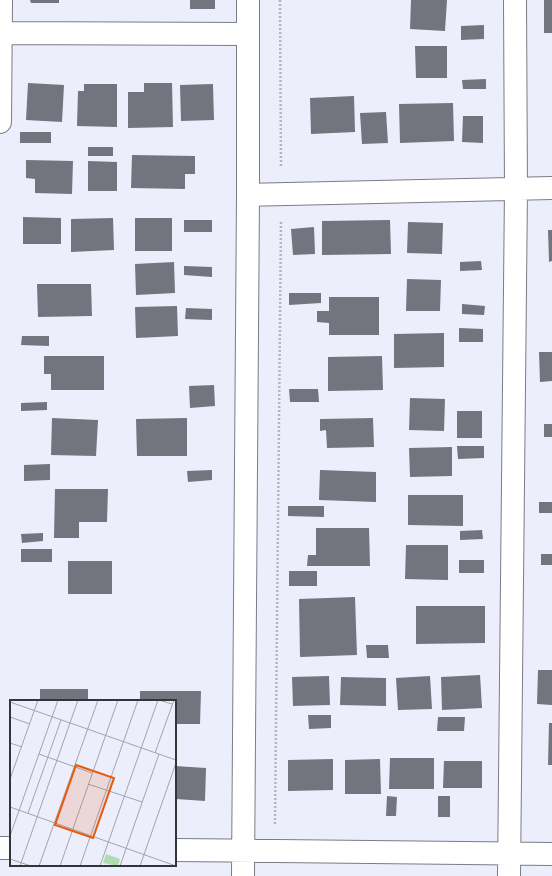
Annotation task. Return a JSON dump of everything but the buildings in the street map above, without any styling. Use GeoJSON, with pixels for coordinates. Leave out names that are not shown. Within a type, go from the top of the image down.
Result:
{"type":"FeatureCollection","features":[{"type":"Feature","properties":{"kind":"street"},"geometry":{"type":"LineString","coordinates":[[0,122],[1,0]]}},
{"type":"Feature","properties":{"kind":"street"},"geometry":{"type":"LineString","coordinates":[[243,876],[248,0]]}},
{"type":"Feature","properties":{"kind":"street"},"geometry":{"type":"LineString","coordinates":[[509,876],[516,188],[515,0]]}},
{"type":"Feature","properties":{"kind":"street"},"geometry":{"type":"LineString","coordinates":[[1,33],[247,34]]}},
{"type":"Feature","properties":{"kind":"street"},"geometry":{"type":"LineString","coordinates":[[248,195],[552,188]]}},
{"type":"Feature","properties":{"kind":"street"},"geometry":{"type":"LineString","coordinates":[[176,850],[552,854]]}},
{"type":"Feature","properties":{"kind":"path"},"geometry":{"type":"LineString","coordinates":[[275,850],[281,194],[280,0]]}}]}
